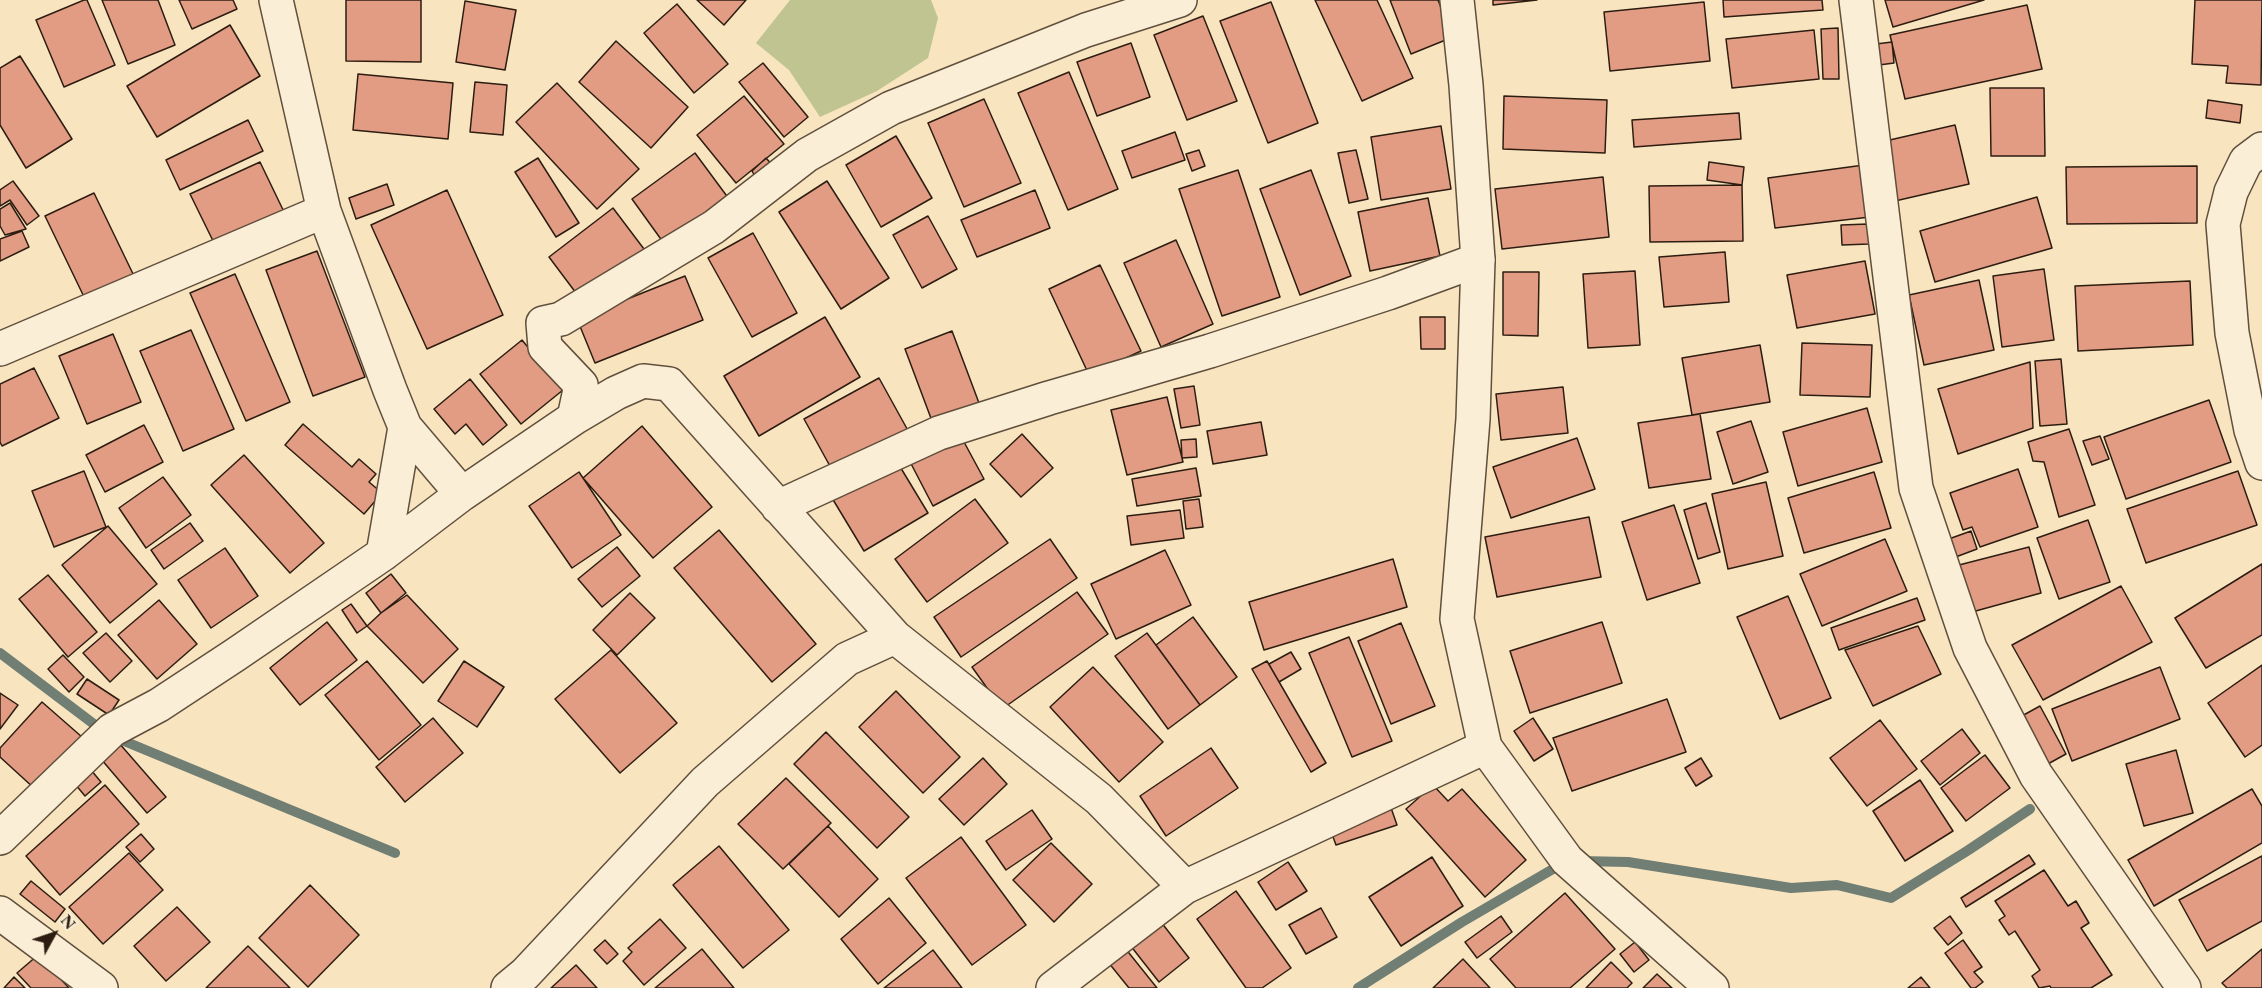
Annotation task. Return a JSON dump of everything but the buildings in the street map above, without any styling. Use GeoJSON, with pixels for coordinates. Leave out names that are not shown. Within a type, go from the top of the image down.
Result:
{"type":"FeatureCollection","features":[{"type":"Feature","properties":{"kind":"street"},"geometry":{"type":"LineString","coordinates":[[276,0],[324,211],[405,427],[462,494]]}},
{"type":"Feature","properties":{"kind":"street"},"geometry":{"type":"LineString","coordinates":[[574,418],[581,385],[545,347],[543,323],[561,319],[714,227],[807,155],[891,108],[1086,30],[1180,0]]}},
{"type":"Feature","properties":{"kind":"street"},"geometry":{"type":"LineString","coordinates":[[1457,0],[1466,85],[1478,260],[1473,419],[1457,619],[1485,747],[1567,860],[1712,988]]}},
{"type":"Feature","properties":{"kind":"street"},"geometry":{"type":"LineString","coordinates":[[1856,0],[1916,488],[1970,648],[2036,775],[2184,988]]}},
{"type":"Feature","properties":{"kind":"street"},"geometry":{"type":"LineString","coordinates":[[2262,149],[2246,161],[2231,192],[2223,224],[2232,333],[2251,430],[2262,463]]}},
{"type":"Feature","properties":{"kind":"street"},"geometry":{"type":"LineString","coordinates":[[0,349],[324,211]]}},
{"type":"Feature","properties":{"kind":"street"},"geometry":{"type":"LineString","coordinates":[[778,507],[939,433],[1210,351],[1388,293],[1478,260]]}},
{"type":"Feature","properties":{"kind":"street"},"geometry":{"type":"LineString","coordinates":[[0,838],[112,730],[159,705],[383,554],[462,494],[574,418],[616,393],[643,381],[669,384],[894,637],[1100,799],[1185,887]]}},
{"type":"Feature","properties":{"kind":"street"},"geometry":{"type":"LineString","coordinates":[[383,554],[405,427]]}},
{"type":"Feature","properties":{"kind":"street"},"geometry":{"type":"LineString","coordinates":[[508,988],[525,974],[705,782],[847,659],[894,637]]}},
{"type":"Feature","properties":{"kind":"street"},"geometry":{"type":"LineString","coordinates":[[1053,988],[1185,887],[1485,747]]}},
{"type":"Feature","properties":{"kind":"street"},"geometry":{"type":"LineString","coordinates":[[0,913],[102,988]]}},
{"type":"Feature","properties":{"kind":"green space"},"geometry":{"type":"Polygon","coordinates":[[[790,0],[931,0],[938,18],[928,58],[877,91],[820,117],[789,70],[756,43],[790,0]]]}},
{"type":"Feature","properties":{"kind":"waterway"},"geometry":{"type":"LineString","coordinates":[[0,653],[107,734],[395,853]]}},
{"type":"Feature","properties":{"kind":"waterway"},"geometry":{"type":"LineString","coordinates":[[1580,861],[1628,862],[1791,888],[1837,885],[1891,898],[2030,809]]}},
{"type":"Feature","properties":{"kind":"waterway"},"geometry":{"type":"LineString","coordinates":[[1358,988],[1462,922],[1565,862]]}}]}
